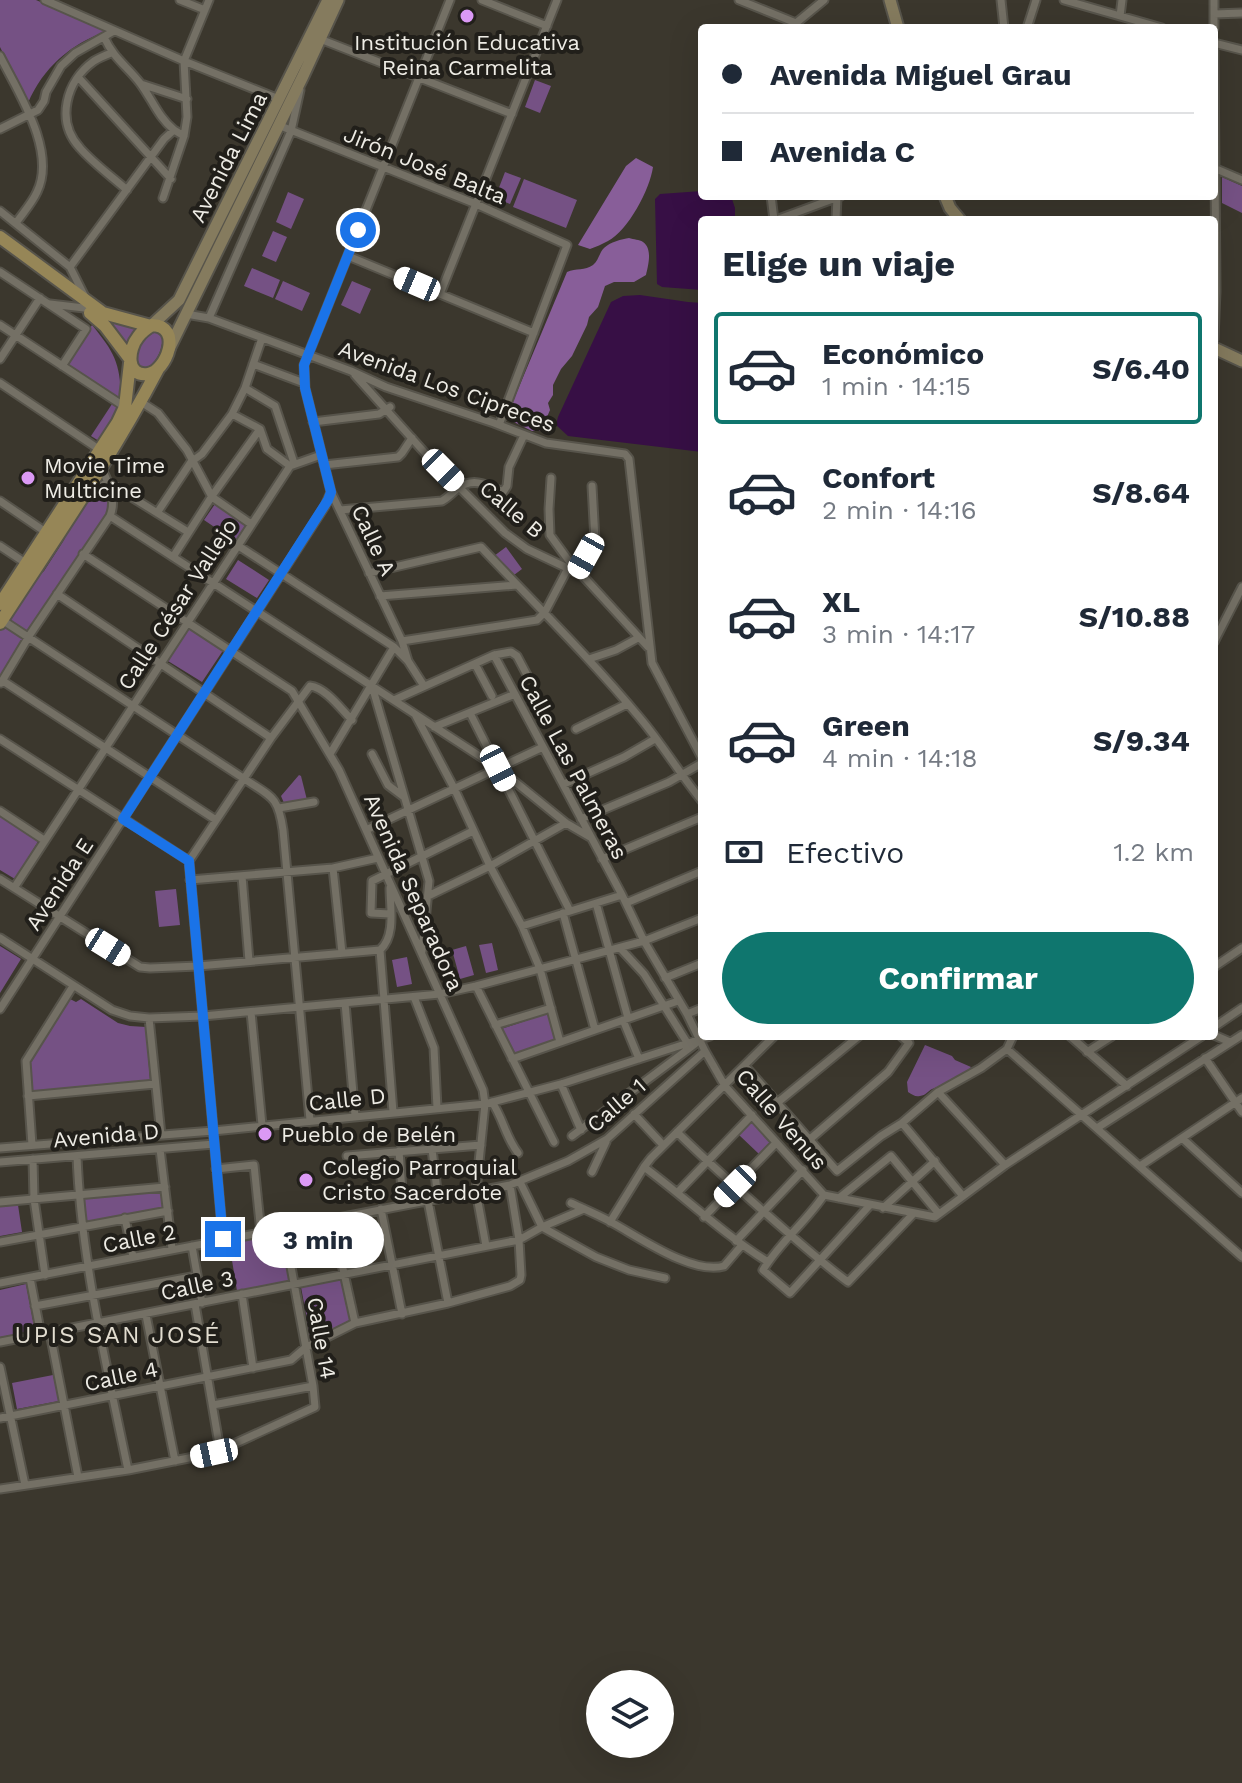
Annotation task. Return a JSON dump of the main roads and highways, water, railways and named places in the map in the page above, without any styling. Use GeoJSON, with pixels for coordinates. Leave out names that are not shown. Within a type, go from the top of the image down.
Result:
{"type":"FeatureCollection","features":[{"type":"Feature","properties":{"kind":"main road","name":"Avenida Lima"},"geometry":{"type":"LineString","coordinates":[[169,350],[274,123],[279,99],[328,0]]}},
{"type":"Feature","properties":{"kind":"main road","name":"Avenida Lima"},"geometry":{"type":"LineString","coordinates":[[152,325],[179,300],[274,123],[303,76],[338,0]]}},
{"type":"Feature","properties":{"kind":"main road"},"geometry":{"type":"LineString","coordinates":[[890,0],[893,24]]}},
{"type":"Feature","properties":{"kind":"main road"},"geometry":{"type":"LineString","coordinates":[[0,237],[86,306],[105,326],[134,369],[140,373],[152,373],[158,369]]}},
{"type":"Feature","properties":{"kind":"main road"},"geometry":{"type":"LineString","coordinates":[[0,247],[86,306],[103,313],[159,325],[167,330],[170,340],[169,350],[141,402],[1,621]]}},
{"type":"Feature","properties":{"kind":"main road"},"geometry":{"type":"LineString","coordinates":[[2,597],[27,564],[118,422],[125,407],[135,341],[141,332],[152,325]]}},
{"type":"Feature","properties":{"kind":"main road"},"geometry":{"type":"LineString","coordinates":[[1218,350],[1242,361]]}},
{"type":"Feature","properties":{"kind":"place","name":"Institución Educativa Reina Carmelita"},"geometry":{"type":"Point","coordinates":[467,16]}},
{"type":"Feature","properties":{"kind":"place","name":"Movie Time Multicine"},"geometry":{"type":"Point","coordinates":[28,478]}},
{"type":"Feature","properties":{"kind":"place","name":"Pueblo de Belén"},"geometry":{"type":"Point","coordinates":[265,1134]}},
{"type":"Feature","properties":{"kind":"place","name":"Colegio Parroquial Cristo Sacerdote"},"geometry":{"type":"Point","coordinates":[306,1180]}},
{"type":"Feature","properties":{"kind":"district","name":"UPIS SAN JOSÉ"},"geometry":{"type":"Point","coordinates":[118,1335]}}]}
